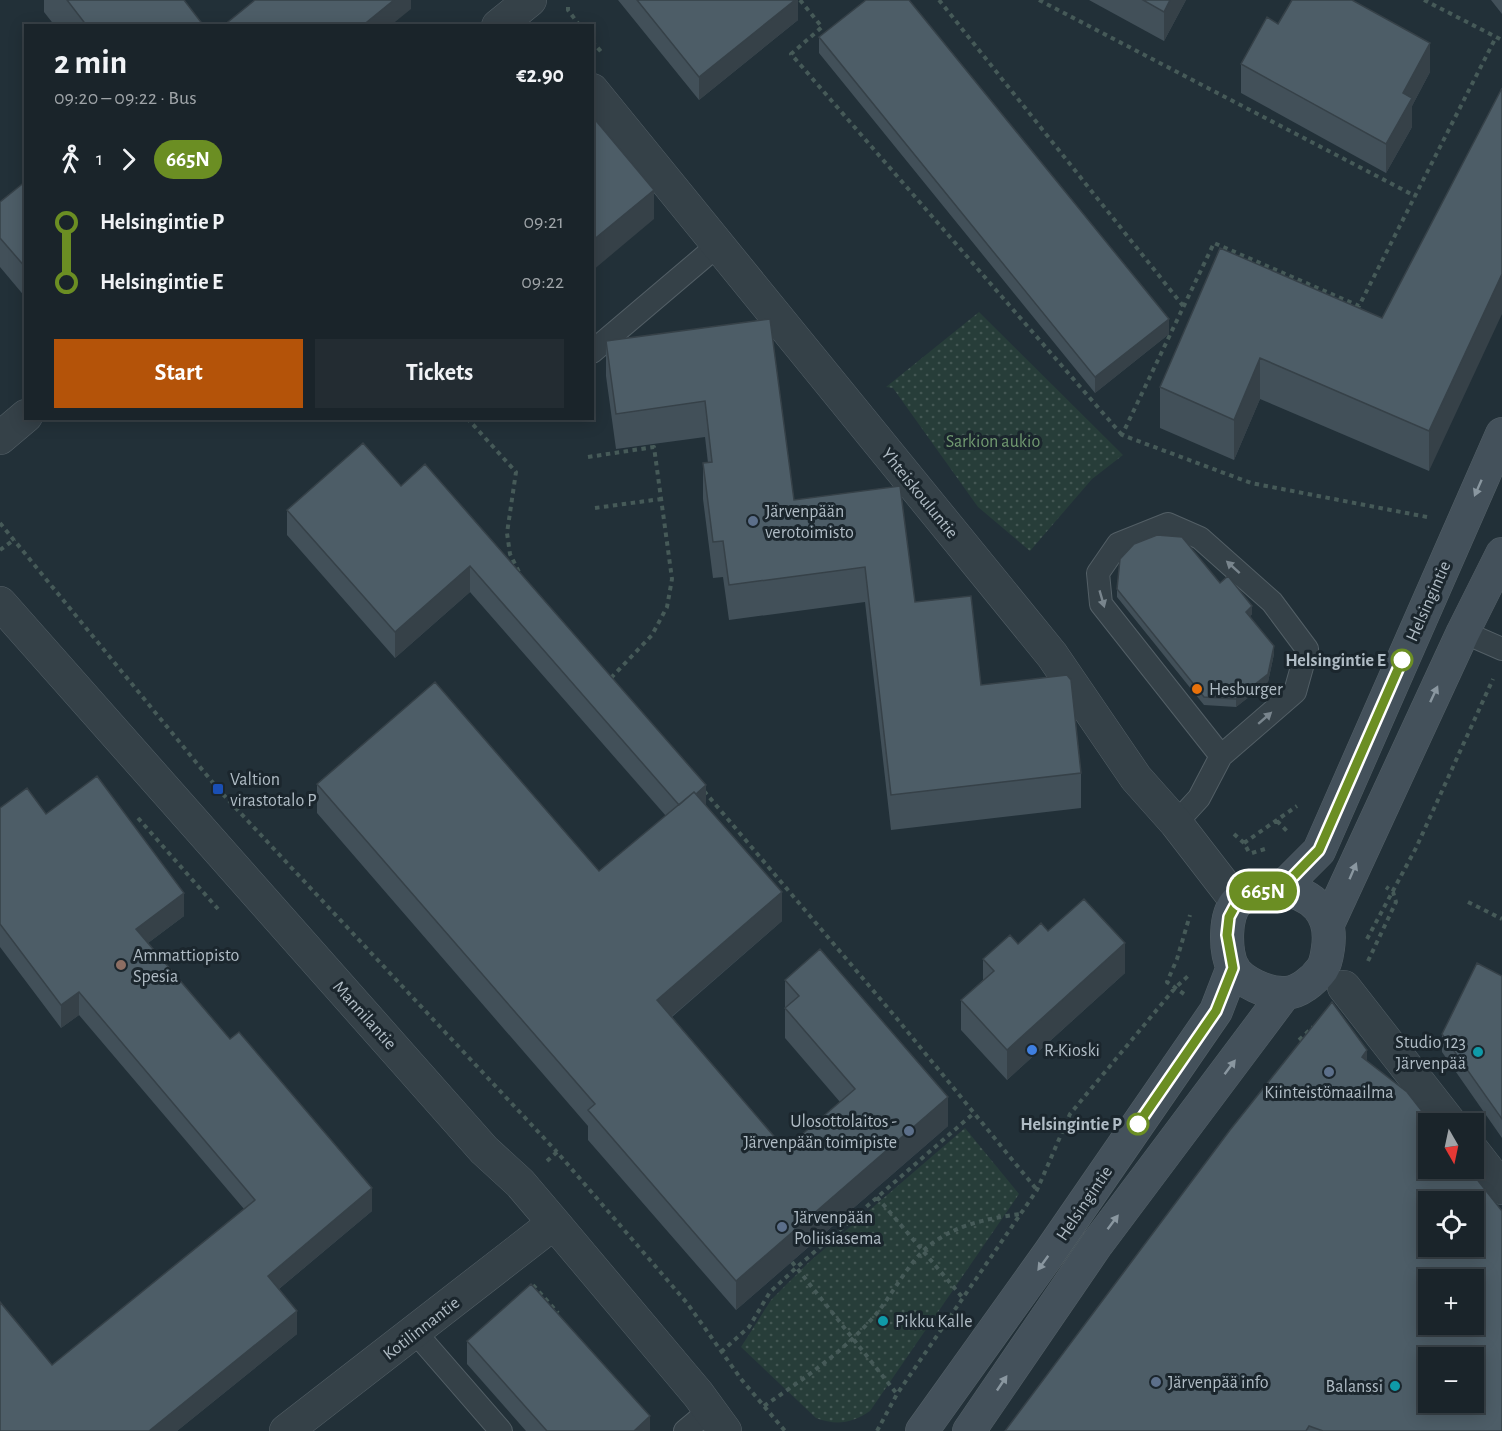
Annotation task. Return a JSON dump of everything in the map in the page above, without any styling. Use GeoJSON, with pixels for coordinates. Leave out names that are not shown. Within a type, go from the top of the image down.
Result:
{"type":"FeatureCollection","features":[{"type":"Feature","properties":{"kind":"main road","name":"Helsingintie"},"geometry":{"type":"LineString","coordinates":[[1281,889],[1319,850],[1502,434]]}},
{"type":"Feature","properties":{"kind":"main road"},"geometry":{"type":"LineString","coordinates":[[1328,924],[1463,632],[1502,554]]}},
{"type":"Feature","properties":{"kind":"main road"},"geometry":{"type":"LineString","coordinates":[[1281,889],[1295,891],[1318,905],[1328,924],[1329,943],[1325,964],[1317,977],[1305,986],[1286,993],[1257,987],[1244,980],[1233,968],[1227,935],[1229,917],[1237,902],[1254,894],[1281,889]]}},
{"type":"Feature","properties":{"kind":"main road","name":"Helsingintie"},"geometry":{"type":"LineString","coordinates":[[922,1431],[1050,1252],[1216,1011],[1233,968]]}},
{"type":"Feature","properties":{"kind":"main road","name":"Helsingintie"},"geometry":{"type":"LineString","coordinates":[[969,1431],[1097,1244],[1286,993]]}},
{"type":"Feature","properties":{"kind":"street","name":"Yhteiskouluntie"},"geometry":{"type":"LineString","coordinates":[[594,92],[1052,655],[1136,778],[1176,824],[1237,902]]}},
{"type":"Feature","properties":{"kind":"street"},"geometry":{"type":"LineString","coordinates":[[0,438],[24,418]]}},
{"type":"Feature","properties":{"kind":"street","name":"Mannilantie"},"geometry":{"type":"LineString","coordinates":[[0,603],[484,1150],[520,1183],[718,1420]]}},
{"type":"Feature","properties":{"kind":"street"},"geometry":{"type":"LineString","coordinates":[[1344,987],[1442,1113]]}},
{"type":"Feature","properties":{"kind":"street"},"geometry":{"type":"LineString","coordinates":[[1484,1165],[1502,1188]]}},
{"type":"Feature","properties":{"kind":"street","name":"Kotilinnantie"},"geometry":{"type":"LineString","coordinates":[[286,1431],[554,1223]]}},
{"type":"Feature","properties":{"kind":"lane"},"geometry":{"type":"LineString","coordinates":[[594,350],[718,245]]}},
{"type":"Feature","properties":{"kind":"lane"},"geometry":{"type":"LineString","coordinates":[[1176,824],[1199,798],[1221,756],[1295,692],[1307,649],[1272,602],[1200,538],[1168,524],[1118,544],[1098,573],[1101,604],[1221,756]]}},
{"type":"Feature","properties":{"kind":"lane"},"geometry":{"type":"LineString","coordinates":[[1463,632],[1502,649]]}},
{"type":"Feature","properties":{"kind":"lane"},"geometry":{"type":"LineString","coordinates":[[415,1332],[501,1431]]}},
{"type":"Feature","properties":{"kind":"lane"},"geometry":{"type":"LineString","coordinates":[[685,1431],[718,1420]]}},
{"type":"Feature","properties":{"kind":"path"},"geometry":{"type":"LineString","coordinates":[[569,0],[568,10],[578,24]]}},
{"type":"Feature","properties":{"kind":"path"},"geometry":{"type":"LineString","coordinates":[[800,0],[822,27],[791,54],[1122,435],[1251,483],[1431,518]]}},
{"type":"Feature","properties":{"kind":"path"},"geometry":{"type":"LineString","coordinates":[[939,0],[1184,307]]}},
{"type":"Feature","properties":{"kind":"path"},"geometry":{"type":"LineString","coordinates":[[1039,0],[1415,196]]}},
{"type":"Feature","properties":{"kind":"path"},"geometry":{"type":"LineString","coordinates":[[1424,0],[1502,40]]}},
{"type":"Feature","properties":{"kind":"path"},"geometry":{"type":"LineString","coordinates":[[1122,435],[1214,243],[1359,306],[1496,37]]}},
{"type":"Feature","properties":{"kind":"path"},"geometry":{"type":"LineString","coordinates":[[469,420],[516,472],[507,533],[510,554],[520,575]]}},
{"type":"Feature","properties":{"kind":"path"},"geometry":{"type":"LineString","coordinates":[[588,457],[654,447],[672,579],[667,607],[652,635],[609,680]]}},
{"type":"Feature","properties":{"kind":"path"},"geometry":{"type":"LineString","coordinates":[[595,508],[661,499]]}},
{"type":"Feature","properties":{"kind":"path"},"geometry":{"type":"LineString","coordinates":[[0,523],[218,789],[557,1152]]}},
{"type":"Feature","properties":{"kind":"path"},"geometry":{"type":"LineString","coordinates":[[0,550],[15,539]]}},
{"type":"Feature","properties":{"kind":"path"},"geometry":{"type":"LineString","coordinates":[[602,671],[617,689]]}},
{"type":"Feature","properties":{"kind":"path"},"geometry":{"type":"LineString","coordinates":[[1366,942],[1416,848],[1493,678]]}},
{"type":"Feature","properties":{"kind":"path"},"geometry":{"type":"LineString","coordinates":[[701,788],[1037,1190]]}},
{"type":"Feature","properties":{"kind":"path"},"geometry":{"type":"LineString","coordinates":[[1236,849],[1301,803]]}},
{"type":"Feature","properties":{"kind":"path"},"geometry":{"type":"LineString","coordinates":[[1244,843],[1250,854]]}},
{"type":"Feature","properties":{"kind":"path"},"geometry":{"type":"LineString","coordinates":[[1468,902],[1502,919]]}},
{"type":"Feature","properties":{"kind":"path"},"geometry":{"type":"LineString","coordinates":[[1191,913],[1177,959],[1167,982],[1193,1001]]}},
{"type":"Feature","properties":{"kind":"path"},"geometry":{"type":"LineString","coordinates":[[877,1431],[897,1394],[1037,1190],[1070,1114],[1175,988],[1191,973]]}},
{"type":"Feature","properties":{"kind":"path"},"geometry":{"type":"LineString","coordinates":[[721,1352],[749,1327],[770,1292],[974,1113]]}},
{"type":"Feature","properties":{"kind":"path"},"geometry":{"type":"LineString","coordinates":[[877,1197],[963,1298]]}},
{"type":"Feature","properties":{"kind":"path"},"geometry":{"type":"LineString","coordinates":[[764,1406],[839,1353],[872,1319],[923,1251],[948,1232],[975,1222],[1021,1214]]}},
{"type":"Feature","properties":{"kind":"path"},"geometry":{"type":"LineString","coordinates":[[508,1260],[566,1322]]}},
{"type":"Feature","properties":{"kind":"path"},"geometry":{"type":"LineString","coordinates":[[792,1262],[897,1394]]}},
{"type":"Feature","properties":{"kind":"path"},"geometry":{"type":"LineString","coordinates":[[741,1379],[785,1431]]}},
{"type":"Feature","properties":{"kind":"green space","name":"Sarkion aukio"},"geometry":{"type":"Polygon","coordinates":[[[979,312],[1123,455],[1092,479],[1030,551],[978,507],[893,388],[886,387],[979,312]]]}},
{"type":"Feature","properties":{"kind":"green space"},"geometry":{"type":"Polygon","coordinates":[[[965,1128],[1019,1194],[870,1411],[844,1422],[831,1422],[816,1418],[741,1347],[771,1300],[808,1263],[965,1128]]]}},
{"type":"Feature","properties":{"kind":"building"},"geometry":{"type":"Polygon","coordinates":[[[67,0],[184,0],[202,24],[85,24],[67,0]]]}},
{"type":"Feature","properties":{"kind":"building"},"geometry":{"type":"Polygon","coordinates":[[[255,0],[394,0],[364,24],[225,24],[255,0]]]}},
{"type":"Feature","properties":{"kind":"building"},"geometry":{"type":"Polygon","coordinates":[[[637,0],[795,0],[699,77],[637,0]]]}},
{"type":"Feature","properties":{"kind":"building"},"geometry":{"type":"Polygon","coordinates":[[[866,0],[909,0],[1169,319],[1095,377],[819,37],[866,0]]]}},
{"type":"Feature","properties":{"kind":"building"},"geometry":{"type":"Polygon","coordinates":[[[1143,0],[1170,0],[1164,12],[1143,0]]]}},
{"type":"Feature","properties":{"kind":"building"},"geometry":{"type":"Polygon","coordinates":[[[1292,0],[1352,0],[1430,43],[1403,93],[1412,98],[1386,144],[1241,64],[1267,17],[1278,24],[1292,0]]]}},
{"type":"Feature","properties":{"kind":"building"},"geometry":{"type":"Polygon","coordinates":[[[1502,88],[1502,274],[1429,431],[1260,358],[1234,420],[1160,387],[1220,248],[1382,318],[1502,88]]]}},
{"type":"Feature","properties":{"kind":"building"},"geometry":{"type":"Polygon","coordinates":[[[594,118],[654,190],[594,239],[594,118]]]}},
{"type":"Feature","properties":{"kind":"building"},"geometry":{"type":"Polygon","coordinates":[[[24,183],[24,266],[0,238],[0,202],[24,183]]]}},
{"type":"Feature","properties":{"kind":"building"},"geometry":{"type":"Polygon","coordinates":[[[770,319],[794,500],[900,486],[915,602],[971,596],[981,685],[1067,675],[1071,680],[1081,773],[891,795],[865,567],[729,585],[723,541],[713,542],[703,463],[712,462],[705,401],[616,414],[606,341],[770,319]]]}},
{"type":"Feature","properties":{"kind":"building"},"geometry":{"type":"Polygon","coordinates":[[[363,443],[401,486],[425,464],[706,785],[679,805],[470,566],[395,632],[287,510],[363,443]]]}},
{"type":"Feature","properties":{"kind":"building"},"geometry":{"type":"Polygon","coordinates":[[[1157,535],[1182,537],[1220,583],[1228,576],[1252,606],[1246,612],[1274,646],[1268,674],[1236,699],[1204,697],[1117,589],[1120,559],[1134,544],[1157,535]]]}},
{"type":"Feature","properties":{"kind":"building"},"geometry":{"type":"Polygon","coordinates":[[[435,682],[599,871],[694,792],[782,892],[657,1000],[785,1149],[855,1089],[785,1008],[799,996],[785,980],[820,949],[948,1097],[736,1281],[588,1110],[595,1104],[317,784],[435,682]]]}},
{"type":"Feature","properties":{"kind":"building"},"geometry":{"type":"Polygon","coordinates":[[[97,776],[184,893],[136,929],[230,1039],[239,1032],[372,1188],[268,1276],[297,1311],[149,1431],[0,1431],[0,1302],[52,1365],[255,1200],[79,992],[61,1005],[0,924],[0,808],[27,788],[46,814],[97,776]]]}},
{"type":"Feature","properties":{"kind":"building"},"geometry":{"type":"Polygon","coordinates":[[[1084,899],[1125,943],[1007,1050],[961,1000],[994,971],[983,959],[1010,935],[1018,944],[1041,923],[1048,931],[1084,899]]]}},
{"type":"Feature","properties":{"kind":"building"},"geometry":{"type":"Polygon","coordinates":[[[1477,963],[1502,976],[1502,1119],[1442,1034],[1477,963]]]}},
{"type":"Feature","properties":{"kind":"building"},"geometry":{"type":"Polygon","coordinates":[[[1332,1002],[1367,1050],[1362,1057],[1407,1092],[1423,1113],[1418,1113],[1418,1179],[1477,1179],[1502,1211],[1502,1431],[1323,1431],[1309,1426],[1306,1431],[1005,1431],[1230,1130],[1332,1002]]]}},
{"type":"Feature","properties":{"kind":"building"},"geometry":{"type":"Polygon","coordinates":[[[531,1284],[650,1416],[634,1431],[547,1431],[467,1341],[531,1284]]]}},
{"type":"Feature","properties":{"kind":"bus line","name":"665N"},"geometry":{"type":"LineString","coordinates":[[1138,1124],[1216,1011],[1233,968],[1227,935],[1229,917],[1237,902],[1263,891],[1281,889],[1319,850],[1402,660]]}},
{"type":"Feature","properties":{"kind":"place","name":"Järvenpään verotoimisto"},"geometry":{"type":"Point","coordinates":[753,521]}},
{"type":"Feature","properties":{"kind":"place","name":"Helsingintie E"},"geometry":{"type":"Point","coordinates":[1402,660]}},
{"type":"Feature","properties":{"kind":"place","name":"Hesburger"},"geometry":{"type":"Point","coordinates":[1197,689]}},
{"type":"Feature","properties":{"kind":"place","name":"Valtion virastotalo P"},"geometry":{"type":"Point","coordinates":[218,789]}},
{"type":"Feature","properties":{"kind":"place","name":"Ammattiopisto Spesia"},"geometry":{"type":"Point","coordinates":[121,965]}},
{"type":"Feature","properties":{"kind":"place","name":"R-Kioski"},"geometry":{"type":"Point","coordinates":[1032,1050]}},
{"type":"Feature","properties":{"kind":"place","name":"Studio 123 Järvenpää"},"geometry":{"type":"Point","coordinates":[1478,1052]}},
{"type":"Feature","properties":{"kind":"place","name":"Kiinteistömaailma"},"geometry":{"type":"Point","coordinates":[1329,1072]}},
{"type":"Feature","properties":{"kind":"place","name":"Helsingintie P"},"geometry":{"type":"Point","coordinates":[1138,1124]}},
{"type":"Feature","properties":{"kind":"place","name":"Ulosottolaitos - Järvenpään toimipiste"},"geometry":{"type":"Point","coordinates":[909,1131]}},
{"type":"Feature","properties":{"kind":"place","name":"Järvenpään Poliisiasema"},"geometry":{"type":"Point","coordinates":[782,1227]}},
{"type":"Feature","properties":{"kind":"place","name":"Pikku Kalle"},"geometry":{"type":"Point","coordinates":[883,1321]}},
{"type":"Feature","properties":{"kind":"place","name":"Järvenpää info"},"geometry":{"type":"Point","coordinates":[1156,1382]}},
{"type":"Feature","properties":{"kind":"place","name":"Balanssi"},"geometry":{"type":"Point","coordinates":[1395,1386]}}]}
